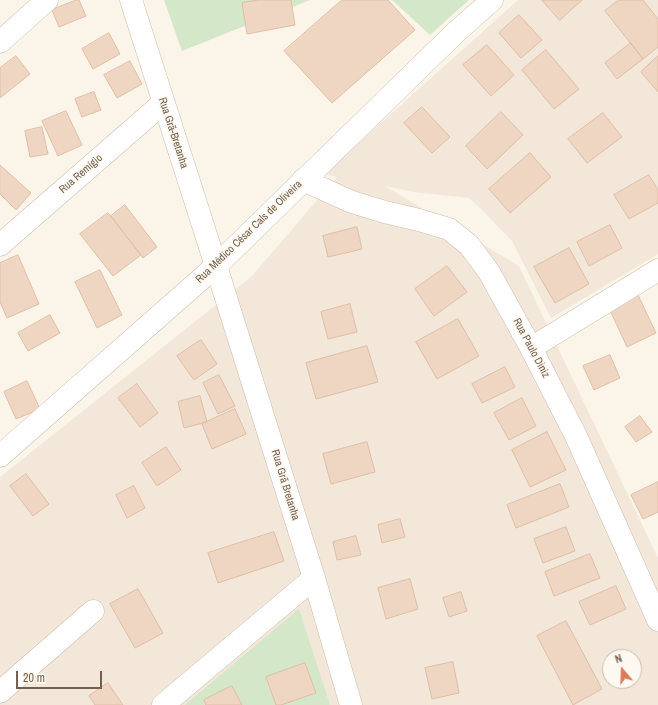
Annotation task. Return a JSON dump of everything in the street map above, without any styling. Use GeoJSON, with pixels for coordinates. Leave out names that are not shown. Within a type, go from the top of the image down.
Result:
{"type":"FeatureCollection","features":[{"type":"Feature","properties":{"kind":"street"},"geometry":{"type":"LineString","coordinates":[[0,42],[48,0]]}},
{"type":"Feature","properties":{"kind":"street","name":"Rua Grã-Bretanha"},"geometry":{"type":"LineString","coordinates":[[130,0],[216,266]]}},
{"type":"Feature","properties":{"kind":"street","name":"Rua Médico César Cals de Oliveira"},"geometry":{"type":"LineString","coordinates":[[0,456],[216,266],[454,34],[492,0]]}},
{"type":"Feature","properties":{"kind":"street","name":"Rua Remígio"},"geometry":{"type":"LineString","coordinates":[[0,245],[163,103]]}},
{"type":"Feature","properties":{"kind":"street","name":"Rua Paulo Diniz"},"geometry":{"type":"LineString","coordinates":[[303,180],[352,202],[384,212],[419,220],[449,230],[469,245],[489,272],[531,348],[576,436],[658,620]]}},
{"type":"Feature","properties":{"kind":"street","name":"Rua Grã Bretanha"},"geometry":{"type":"LineString","coordinates":[[216,266],[314,578],[351,705]]}},
{"type":"Feature","properties":{"kind":"street"},"geometry":{"type":"LineString","coordinates":[[531,348],[658,270]]}},
{"type":"Feature","properties":{"kind":"street"},"geometry":{"type":"LineString","coordinates":[[163,705],[314,578]]}},
{"type":"Feature","properties":{"kind":"street"},"geometry":{"type":"LineString","coordinates":[[0,692],[93,611]]}},
{"type":"Feature","properties":{"kind":"shaded area"},"geometry":{"type":"Polygon","coordinates":[[[518,0],[658,0],[658,254],[551,318],[512,241],[469,198],[413,192],[385,186],[519,266],[658,558],[658,705],[0,705],[0,477],[252,276],[337,177],[324,174],[518,0]]]}},
{"type":"Feature","properties":{"kind":"green space"},"geometry":{"type":"Polygon","coordinates":[[[164,0],[310,0],[182,51],[164,0]]]}},
{"type":"Feature","properties":{"kind":"green space"},"geometry":{"type":"Polygon","coordinates":[[[392,0],[469,0],[430,35],[392,0]]]}},
{"type":"Feature","properties":{"kind":"green space"},"geometry":{"type":"Polygon","coordinates":[[[299,609],[330,705],[185,705],[299,609]]]}},
{"type":"Feature","properties":{"kind":"building"},"geometry":{"type":"Polygon","coordinates":[[[79,0],[86,16],[59,27],[52,10],[79,0]]]}},
{"type":"Feature","properties":{"kind":"building"},"geometry":{"type":"Polygon","coordinates":[[[259,0],[291,0],[295,25],[247,34],[242,3],[259,0]]]}},
{"type":"Feature","properties":{"kind":"building"},"geometry":{"type":"Polygon","coordinates":[[[342,0],[388,0],[415,30],[332,103],[284,51],[342,0]]]}},
{"type":"Feature","properties":{"kind":"building"},"geometry":{"type":"Polygon","coordinates":[[[542,0],[582,0],[560,20],[542,0]]]}},
{"type":"Feature","properties":{"kind":"building"},"geometry":{"type":"Polygon","coordinates":[[[619,0],[643,0],[658,19],[658,47],[643,59],[605,11],[619,0]]]}},
{"type":"Feature","properties":{"kind":"building"},"geometry":{"type":"Polygon","coordinates":[[[519,15],[542,40],[521,58],[499,33],[519,15]]]}},
{"type":"Feature","properties":{"kind":"building"},"geometry":{"type":"Polygon","coordinates":[[[109,33],[120,54],[93,69],[82,49],[109,33]]]}},
{"type":"Feature","properties":{"kind":"building"},"geometry":{"type":"Polygon","coordinates":[[[631,43],[643,59],[617,79],[605,63],[631,43]]]}},
{"type":"Feature","properties":{"kind":"building"},"geometry":{"type":"Polygon","coordinates":[[[487,45],[514,75],[491,96],[463,65],[487,45]]]}},
{"type":"Feature","properties":{"kind":"building"},"geometry":{"type":"Polygon","coordinates":[[[546,50],[579,89],[554,109],[522,70],[546,50]]]}},
{"type":"Feature","properties":{"kind":"building"},"geometry":{"type":"Polygon","coordinates":[[[16,56],[30,74],[0,98],[0,68],[16,56]]]}},
{"type":"Feature","properties":{"kind":"building"},"geometry":{"type":"Polygon","coordinates":[[[658,56],[658,92],[641,72],[658,56]]]}},
{"type":"Feature","properties":{"kind":"building"},"geometry":{"type":"Polygon","coordinates":[[[130,61],[142,84],[117,98],[104,75],[130,61]]]}},
{"type":"Feature","properties":{"kind":"building"},"geometry":{"type":"Polygon","coordinates":[[[94,92],[101,110],[82,117],[75,99],[94,92]]]}},
{"type":"Feature","properties":{"kind":"building"},"geometry":{"type":"Polygon","coordinates":[[[422,107],[450,137],[432,153],[404,123],[422,107]]]}},
{"type":"Feature","properties":{"kind":"building"},"geometry":{"type":"Polygon","coordinates":[[[66,111],[82,145],[58,156],[42,121],[66,111]]]}},
{"type":"Feature","properties":{"kind":"building"},"geometry":{"type":"Polygon","coordinates":[[[501,112],[523,135],[487,169],[466,146],[501,112]]]}},
{"type":"Feature","properties":{"kind":"building"},"geometry":{"type":"Polygon","coordinates":[[[603,113],[622,137],[587,163],[568,139],[603,113]]]}},
{"type":"Feature","properties":{"kind":"building"},"geometry":{"type":"Polygon","coordinates":[[[42,127],[48,154],[30,157],[25,131],[42,127]]]}},
{"type":"Feature","properties":{"kind":"building"},"geometry":{"type":"Polygon","coordinates":[[[530,153],[551,177],[510,213],[489,189],[530,153]]]}},
{"type":"Feature","properties":{"kind":"building"},"geometry":{"type":"Polygon","coordinates":[[[0,165],[31,193],[16,210],[0,194],[0,165]]]}},
{"type":"Feature","properties":{"kind":"building"},"geometry":{"type":"Polygon","coordinates":[[[649,175],[658,190],[658,203],[629,219],[614,195],[649,175]]]}},
{"type":"Feature","properties":{"kind":"building"},"geometry":{"type":"Polygon","coordinates":[[[125,205],[157,247],[143,258],[111,216],[125,205]]]}},
{"type":"Feature","properties":{"kind":"building"},"geometry":{"type":"Polygon","coordinates":[[[108,213],[141,255],[113,276],[80,234],[108,213]]]}},
{"type":"Feature","properties":{"kind":"building"},"geometry":{"type":"Polygon","coordinates":[[[610,225],[622,248],[589,266],[577,242],[610,225]]]}},
{"type":"Feature","properties":{"kind":"building"},"geometry":{"type":"Polygon","coordinates":[[[357,227],[362,249],[328,257],[323,236],[357,227]]]}},
{"type":"Feature","properties":{"kind":"building"},"geometry":{"type":"Polygon","coordinates":[[[569,248],[589,284],[555,303],[534,267],[569,248]]]}},
{"type":"Feature","properties":{"kind":"building"},"geometry":{"type":"Polygon","coordinates":[[[18,255],[39,304],[7,318],[0,302],[0,263],[18,255]]]}},
{"type":"Feature","properties":{"kind":"building"},"geometry":{"type":"Polygon","coordinates":[[[447,266],[467,292],[434,316],[415,289],[447,266]]]}},
{"type":"Feature","properties":{"kind":"building"},"geometry":{"type":"Polygon","coordinates":[[[100,270],[122,315],[97,328],[75,282],[100,270]]]}},
{"type":"Feature","properties":{"kind":"building"},"geometry":{"type":"Polygon","coordinates":[[[638,295],[656,333],[627,347],[609,308],[638,295]]]}},
{"type":"Feature","properties":{"kind":"building"},"geometry":{"type":"Polygon","coordinates":[[[350,304],[357,332],[328,339],[321,312],[350,304]]]}},
{"type":"Feature","properties":{"kind":"building"},"geometry":{"type":"Polygon","coordinates":[[[50,315],[60,333],[28,351],[18,333],[50,315]]]}},
{"type":"Feature","properties":{"kind":"building"},"geometry":{"type":"Polygon","coordinates":[[[458,319],[479,356],[437,379],[416,342],[458,319]]]}},
{"type":"Feature","properties":{"kind":"building"},"geometry":{"type":"Polygon","coordinates":[[[201,340],[217,364],[194,380],[177,356],[201,340]]]}},
{"type":"Feature","properties":{"kind":"building"},"geometry":{"type":"Polygon","coordinates":[[[367,346],[378,382],[316,399],[306,363],[367,346]]]}},
{"type":"Feature","properties":{"kind":"building"},"geometry":{"type":"Polygon","coordinates":[[[610,355],[620,378],[594,390],[583,366],[610,355]]]}},
{"type":"Feature","properties":{"kind":"building"},"geometry":{"type":"Polygon","coordinates":[[[505,367],[515,387],[482,403],[472,384],[505,367]]]}},
{"type":"Feature","properties":{"kind":"building"},"geometry":{"type":"Polygon","coordinates":[[[219,375],[235,406],[218,414],[203,383],[219,375]]]}},
{"type":"Feature","properties":{"kind":"building"},"geometry":{"type":"Polygon","coordinates":[[[27,381],[40,409],[16,419],[4,392],[27,381]]]}},
{"type":"Feature","properties":{"kind":"building"},"geometry":{"type":"Polygon","coordinates":[[[137,384],[158,413],[140,427],[118,398],[137,384]]]}},
{"type":"Feature","properties":{"kind":"building"},"geometry":{"type":"Polygon","coordinates":[[[200,396],[207,422],[184,428],[178,402],[200,396]]]}},
{"type":"Feature","properties":{"kind":"building"},"geometry":{"type":"Polygon","coordinates":[[[522,398],[536,426],[509,440],[494,413],[522,398]]]}},
{"type":"Feature","properties":{"kind":"building"},"geometry":{"type":"Polygon","coordinates":[[[235,409],[246,434],[212,449],[202,424],[235,409]]]}},
{"type":"Feature","properties":{"kind":"building"},"geometry":{"type":"Polygon","coordinates":[[[640,416],[652,432],[636,442],[625,427],[640,416]]]}},
{"type":"Feature","properties":{"kind":"building"},"geometry":{"type":"Polygon","coordinates":[[[547,432],[566,470],[530,487],[512,450],[547,432]]]}},
{"type":"Feature","properties":{"kind":"building"},"geometry":{"type":"Polygon","coordinates":[[[367,442],[375,472],[331,484],[323,454],[367,442]]]}},
{"type":"Feature","properties":{"kind":"building"},"geometry":{"type":"Polygon","coordinates":[[[166,447],[181,470],[157,486],[142,463],[166,447]]]}},
{"type":"Feature","properties":{"kind":"building"},"geometry":{"type":"Polygon","coordinates":[[[26,474],[49,504],[33,516],[10,486],[26,474]]]}},
{"type":"Feature","properties":{"kind":"building"},"geometry":{"type":"Polygon","coordinates":[[[658,482],[658,512],[643,519],[631,495],[658,482]]]}},
{"type":"Feature","properties":{"kind":"building"},"geometry":{"type":"Polygon","coordinates":[[[560,484],[569,507],[516,528],[507,505],[560,484]]]}},
{"type":"Feature","properties":{"kind":"building"},"geometry":{"type":"Polygon","coordinates":[[[134,486],[145,508],[127,518],[116,495],[134,486]]]}},
{"type":"Feature","properties":{"kind":"building"},"geometry":{"type":"Polygon","coordinates":[[[400,519],[405,537],[382,543],[378,525],[400,519]]]}},
{"type":"Feature","properties":{"kind":"building"},"geometry":{"type":"Polygon","coordinates":[[[566,527],[575,551],[543,563],[534,539],[566,527]]]}},
{"type":"Feature","properties":{"kind":"building"},"geometry":{"type":"Polygon","coordinates":[[[274,532],[284,561],[218,583],[208,553],[274,532]]]}},
{"type":"Feature","properties":{"kind":"building"},"geometry":{"type":"Polygon","coordinates":[[[356,536],[361,555],[337,560],[333,542],[356,536]]]}},
{"type":"Feature","properties":{"kind":"building"},"geometry":{"type":"Polygon","coordinates":[[[590,554],[600,578],[554,596],[545,572],[590,554]]]}},
{"type":"Feature","properties":{"kind":"building"},"geometry":{"type":"Polygon","coordinates":[[[410,579],[418,609],[386,619],[378,588],[410,579]]]}},
{"type":"Feature","properties":{"kind":"building"},"geometry":{"type":"Polygon","coordinates":[[[616,586],[626,609],[590,625],[579,602],[616,586]]]}},
{"type":"Feature","properties":{"kind":"building"},"geometry":{"type":"Polygon","coordinates":[[[138,589],[163,633],[135,648],[110,604],[138,589]]]}},
{"type":"Feature","properties":{"kind":"building"},"geometry":{"type":"Polygon","coordinates":[[[461,592],[467,611],[449,617],[443,598],[461,592]]]}},
{"type":"Feature","properties":{"kind":"building"},"geometry":{"type":"Polygon","coordinates":[[[566,621],[602,689],[573,705],[537,636],[566,621]]]}},
{"type":"Feature","properties":{"kind":"building"},"geometry":{"type":"Polygon","coordinates":[[[453,662],[459,693],[432,699],[425,668],[453,662]]]}},
{"type":"Feature","properties":{"kind":"building"},"geometry":{"type":"Polygon","coordinates":[[[305,663],[316,693],[281,705],[276,705],[266,677],[305,663]]]}},
{"type":"Feature","properties":{"kind":"building"},"geometry":{"type":"Polygon","coordinates":[[[108,683],[123,705],[95,705],[89,696],[108,683]]]}},
{"type":"Feature","properties":{"kind":"building"},"geometry":{"type":"Polygon","coordinates":[[[232,686],[242,705],[206,705],[204,700],[232,686]]]}}]}
